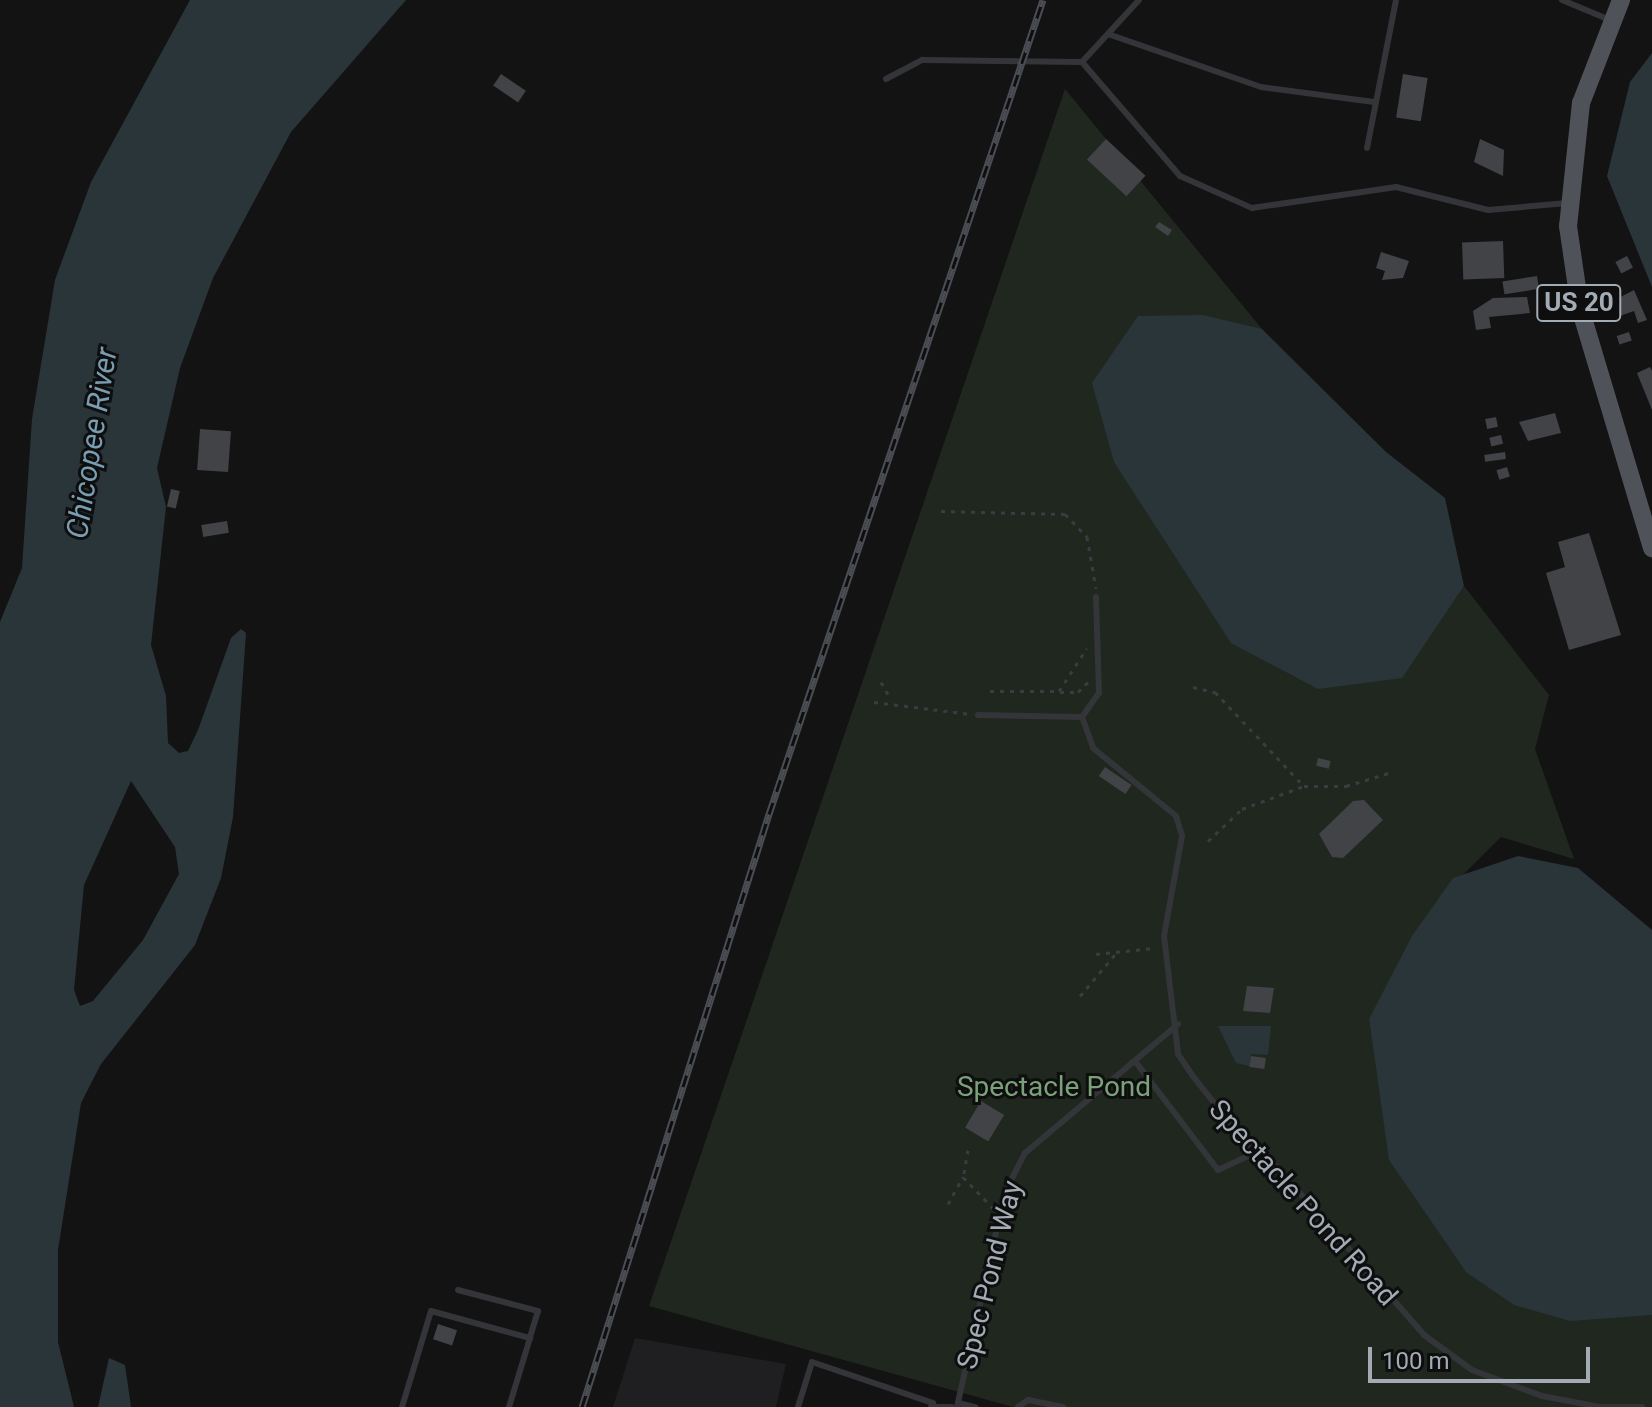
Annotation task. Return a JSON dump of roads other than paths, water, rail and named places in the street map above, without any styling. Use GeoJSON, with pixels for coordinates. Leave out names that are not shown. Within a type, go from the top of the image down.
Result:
{"type":"FeatureCollection","features":[{"type":"Feature","properties":{"kind":"main road","name":"US 20"},"geometry":{"type":"LineString","coordinates":[[1621,0],[1610,20],[1574,132],[1568,203],[1580,308],[1652,548]]}},
{"type":"Feature","properties":{"kind":"lane"},"geometry":{"type":"LineString","coordinates":[[886,79],[922,60],[1082,62],[1139,0]]}},
{"type":"Feature","properties":{"kind":"lane"},"geometry":{"type":"LineString","coordinates":[[1367,148],[1396,0]]}},
{"type":"Feature","properties":{"kind":"lane"},"geometry":{"type":"LineString","coordinates":[[1562,0],[1610,20]]}},
{"type":"Feature","properties":{"kind":"lane"},"geometry":{"type":"LineString","coordinates":[[1108,34],[1261,87],[1374,102]]}},
{"type":"Feature","properties":{"kind":"lane"},"geometry":{"type":"LineString","coordinates":[[1082,62],[1180,176],[1252,208],[1396,187],[1488,210],[1568,203]]}},
{"type":"Feature","properties":{"kind":"lane"},"geometry":{"type":"LineString","coordinates":[[978,715],[1082,717],[1101,683],[1096,597]]}},
{"type":"Feature","properties":{"kind":"lane","name":"Spectacle Pond Road"},"geometry":{"type":"LineString","coordinates":[[1082,717],[1093,748],[1176,816],[1182,836],[1172,877],[1166,947],[1178,1024],[1178,1054],[1254,1153],[1278,1168],[1397,1309],[1452,1356],[1542,1396],[1602,1407],[1642,1407]]}},
{"type":"Feature","properties":{"kind":"lane","name":"Spec Pond Way"},"geometry":{"type":"LineString","coordinates":[[956,1406],[1001,1210],[1025,1153],[1178,1024]]}},
{"type":"Feature","properties":{"kind":"lane"},"geometry":{"type":"LineString","coordinates":[[1135,1061],[1218,1170],[1254,1153]]}},
{"type":"Feature","properties":{"kind":"lane"},"geometry":{"type":"LineString","coordinates":[[458,1290],[538,1311],[509,1407]]}},
{"type":"Feature","properties":{"kind":"lane"},"geometry":{"type":"LineString","coordinates":[[402,1407],[431,1311],[530,1338]]}},
{"type":"Feature","properties":{"kind":"lane"},"geometry":{"type":"LineString","coordinates":[[798,1407],[812,1362],[932,1405],[976,1407]]}},
{"type":"Feature","properties":{"kind":"lane"},"geometry":{"type":"LineString","coordinates":[[1018,1407],[1028,1400],[1063,1407]]}},
{"type":"Feature","properties":{"kind":"water","name":"Chicopee River"},"geometry":{"type":"Polygon","coordinates":[[[190,0],[406,0],[291,132],[213,278],[180,368],[157,468],[166,507],[151,645],[166,696],[168,743],[179,753],[188,751],[198,730],[231,638],[241,629],[246,633],[233,817],[221,878],[195,945],[101,1064],[81,1103],[58,1250],[58,1342],[74,1407],[0,1407],[0,622],[22,568],[32,419],[55,280],[91,182],[190,0]],[[131,781],[84,885],[74,990],[80,1006],[93,1001],[143,940],[179,874],[175,847],[131,781]]]}},
{"type":"Feature","properties":{"kind":"water"},"geometry":{"type":"Polygon","coordinates":[[[1652,53],[1652,287],[1607,176],[1630,82],[1652,53]]]}},
{"type":"Feature","properties":{"kind":"water"},"geometry":{"type":"Polygon","coordinates":[[[1203,315],[1262,329],[1386,452],[1445,498],[1464,586],[1402,678],[1318,689],[1231,643],[1114,462],[1092,383],[1138,316],[1203,315]]]}},
{"type":"Feature","properties":{"kind":"water"},"geometry":{"type":"Polygon","coordinates":[[[1518,856],[1578,868],[1652,930],[1652,1315],[1570,1321],[1514,1305],[1466,1272],[1389,1160],[1369,1019],[1412,936],[1453,878],[1518,856]]]}},
{"type":"Feature","properties":{"kind":"water"},"geometry":{"type":"Polygon","coordinates":[[[1218,1026],[1271,1026],[1268,1055],[1251,1054],[1250,1066],[1236,1063],[1218,1026]]]}},
{"type":"Feature","properties":{"kind":"water"},"geometry":{"type":"Polygon","coordinates":[[[109,1358],[125,1365],[131,1407],[98,1407],[109,1358]]]}},
{"type":"Feature","properties":{"kind":"railway"},"geometry":{"type":"LineString","coordinates":[[582,1407],[769,814],[1043,0]]}},
{"type":"Feature","properties":{"kind":"park label","name":"Spectacle Pond"},"geometry":{"type":"Point","coordinates":[1054,1087]}}]}
